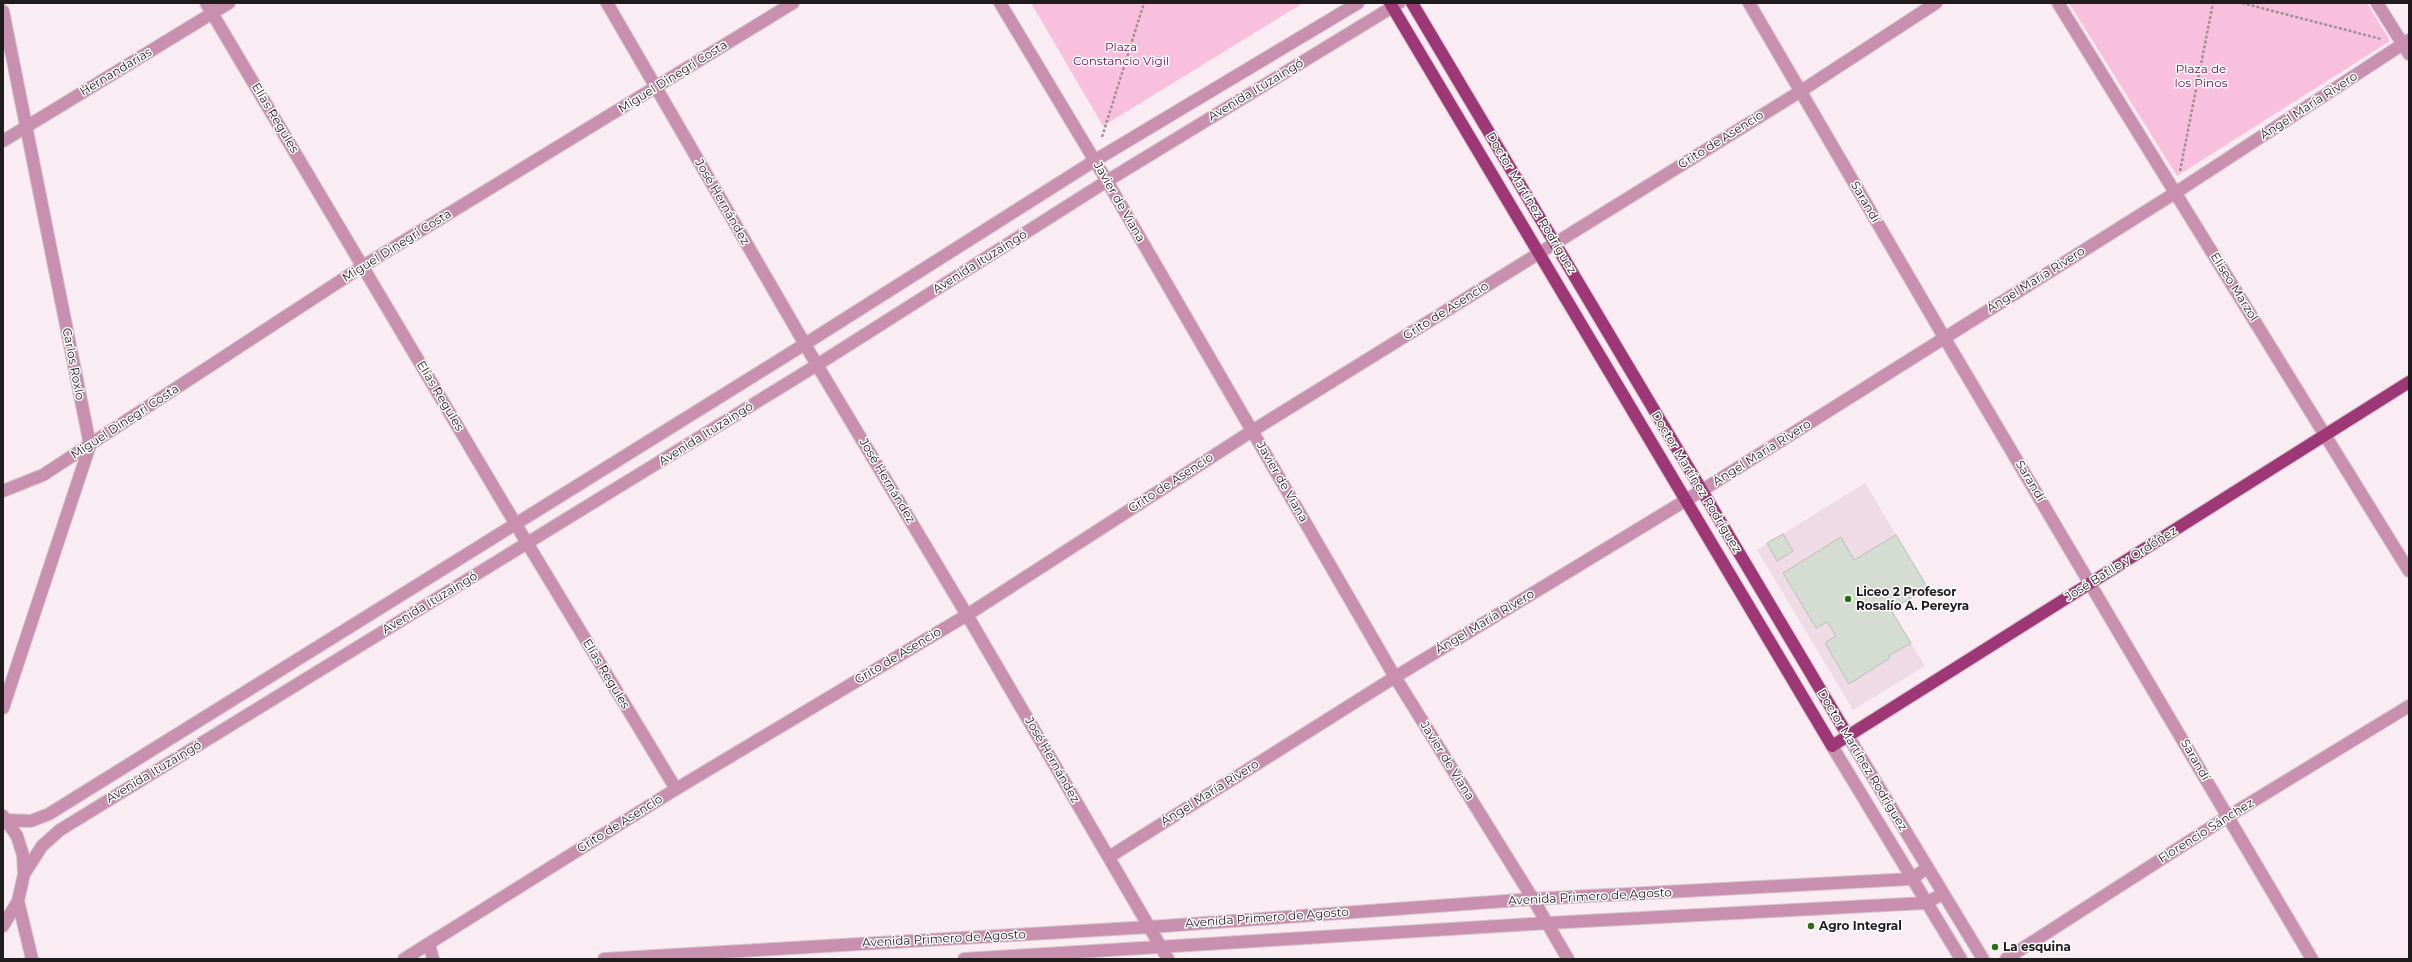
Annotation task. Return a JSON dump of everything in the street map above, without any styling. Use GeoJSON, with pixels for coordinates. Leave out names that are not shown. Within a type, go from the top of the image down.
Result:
{"type":"FeatureCollection","features":[{"type":"Feature","properties":{"kind":"main road","name":"Doctor Martínez Rodríguez"},"geometry":{"type":"LineString","coordinates":[[1412,3],[1848,736]]}},
{"type":"Feature","properties":{"kind":"main road","name":"Doctor Martínez Rodríguez"},"geometry":{"type":"LineString","coordinates":[[1394,4],[1538,253],[1832,746]]}},
{"type":"Feature","properties":{"kind":"main road","name":"José Batlle y Ordóñez"},"geometry":{"type":"LineString","coordinates":[[1832,746],[2090,582],[2326,436],[2409,382]]}},
{"type":"Feature","properties":{"kind":"street","name":"Hernandarias"},"geometry":{"type":"LineString","coordinates":[[3,141],[209,8],[229,3]]}},
{"type":"Feature","properties":{"kind":"street","name":"José Hernández"},"geometry":{"type":"LineString","coordinates":[[606,3],[817,365],[967,615],[1162,947],[1167,959]]}},
{"type":"Feature","properties":{"kind":"street","name":"Miguel Dinegri Costa"},"geometry":{"type":"LineString","coordinates":[[3,491],[43,475],[363,266],[793,3]]}},
{"type":"Feature","properties":{"kind":"street","name":"Javier de Viana"},"geometry":{"type":"LineString","coordinates":[[1000,3],[1107,182],[1395,677],[1548,923],[1568,959]]}},
{"type":"Feature","properties":{"kind":"street","name":"Avenida Ituzaingó"},"geometry":{"type":"LineString","coordinates":[[5,818],[31,821],[49,814],[805,344],[1094,160],[1358,3]]}},
{"type":"Feature","properties":{"kind":"street","name":"Sarandí"},"geometry":{"type":"LineString","coordinates":[[1749,3],[1944,337],[2312,959]]}},
{"type":"Feature","properties":{"kind":"street","name":"Grito de Asencio"},"geometry":{"type":"LineString","coordinates":[[404,959],[676,789],[967,615],[1252,431],[1801,91],[1936,3]]}},
{"type":"Feature","properties":{"kind":"street","name":"Eliseo Marzol"},"geometry":{"type":"LineString","coordinates":[[2058,3],[2409,571]]}},
{"type":"Feature","properties":{"kind":"street"},"geometry":{"type":"LineString","coordinates":[[2377,3],[2407,46]]}},
{"type":"Feature","properties":{"kind":"street","name":"Avenida Ituzaingó"},"geometry":{"type":"LineString","coordinates":[[24,874],[42,846],[60,830],[817,365],[1107,182],[1394,4]]}},
{"type":"Feature","properties":{"kind":"street","name":"Elías Regules"},"geometry":{"type":"LineString","coordinates":[[209,8],[527,544],[676,789]]}},
{"type":"Feature","properties":{"kind":"street","name":"Carlos Roxlo"},"geometry":{"type":"LineString","coordinates":[[3,11],[90,445],[3,708]]}},
{"type":"Feature","properties":{"kind":"street","name":"Ángel María Rivero"},"geometry":{"type":"LineString","coordinates":[[1109,857],[1395,677],[1686,501],[2407,46]]}},
{"type":"Feature","properties":{"kind":"street","name":"Florencio Sánchez"},"geometry":{"type":"LineString","coordinates":[[2006,959],[2227,816],[2409,706]]}},
{"type":"Feature","properties":{"kind":"street","name":"Doctor Martínez Rodríguez"},"geometry":{"type":"LineString","coordinates":[[1848,736],[1983,959]]}},
{"type":"Feature","properties":{"kind":"street","name":"Doctor Martínez Rodríguez"},"geometry":{"type":"LineString","coordinates":[[1832,746],[1911,879],[1961,959]]}},
{"type":"Feature","properties":{"kind":"street"},"geometry":{"type":"LineString","coordinates":[[3,926],[18,901],[24,874],[23,855],[17,836],[5,818]]}},
{"type":"Feature","properties":{"kind":"street"},"geometry":{"type":"LineString","coordinates":[[1911,879],[1927,868]]}},
{"type":"Feature","properties":{"kind":"street","name":"Avenida Primero de Agosto"},"geometry":{"type":"LineString","coordinates":[[604,959],[1150,927],[1533,899],[1911,879]]}},
{"type":"Feature","properties":{"kind":"street","name":"Avenida Primero de Agosto"},"geometry":{"type":"LineString","coordinates":[[964,959],[1548,923],[1926,903],[1943,894]]}},
{"type":"Feature","properties":{"kind":"street"},"geometry":{"type":"LineString","coordinates":[[18,901],[32,959]]}},
{"type":"Feature","properties":{"kind":"street"},"geometry":{"type":"LineString","coordinates":[[429,944],[433,959]]}},
{"type":"Feature","properties":{"kind":"path"},"geometry":{"type":"LineString","coordinates":[[1094,160],[1144,3]]}},
{"type":"Feature","properties":{"kind":"path"},"geometry":{"type":"LineString","coordinates":[[2175,193],[2213,3]]}},
{"type":"Feature","properties":{"kind":"path"},"geometry":{"type":"LineString","coordinates":[[2242,3],[2407,46]]}},
{"type":"Feature","properties":{"kind":"shaded area","name":"Liceo 2 Profesor Rosalío A. Pereyra"},"geometry":{"type":"Polygon","coordinates":[[[1865,483],[1928,588],[1891,610],[1925,666],[1853,710],[1757,550],[1865,483]]]}},
{"type":"Feature","properties":{"kind":"green space","name":"Plaza Constancio Vigil"},"geometry":{"type":"Polygon","coordinates":[[[1031,3],[1303,3],[1103,126],[1031,3]]]}},
{"type":"Feature","properties":{"kind":"green space","name":"Plaza de los Pinos"},"geometry":{"type":"Polygon","coordinates":[[[2069,3],[2367,3],[2390,41],[2177,176],[2069,3]]]}},
{"type":"Feature","properties":{"kind":"building"},"geometry":{"type":"Polygon","coordinates":[[[1783,534],[1793,551],[1777,561],[1767,543],[1783,534]]]}},
{"type":"Feature","properties":{"kind":"building"},"geometry":{"type":"Polygon","coordinates":[[[1896,535],[1928,588],[1891,610],[1911,643],[1888,656],[1890,658],[1849,684],[1825,643],[1836,636],[1827,622],[1816,628],[1783,573],[1841,537],[1854,560],[1896,535]]]}},
{"type":"Feature","properties":{"kind":"place","name":"Liceo 2 Profesor Rosalío A. Pereyra"},"geometry":{"type":"Point","coordinates":[1848,599]}},
{"type":"Feature","properties":{"kind":"place","name":"Agro Integral"},"geometry":{"type":"Point","coordinates":[1811,926]}},
{"type":"Feature","properties":{"kind":"place","name":"La esquina"},"geometry":{"type":"Point","coordinates":[1995,947]}}]}
